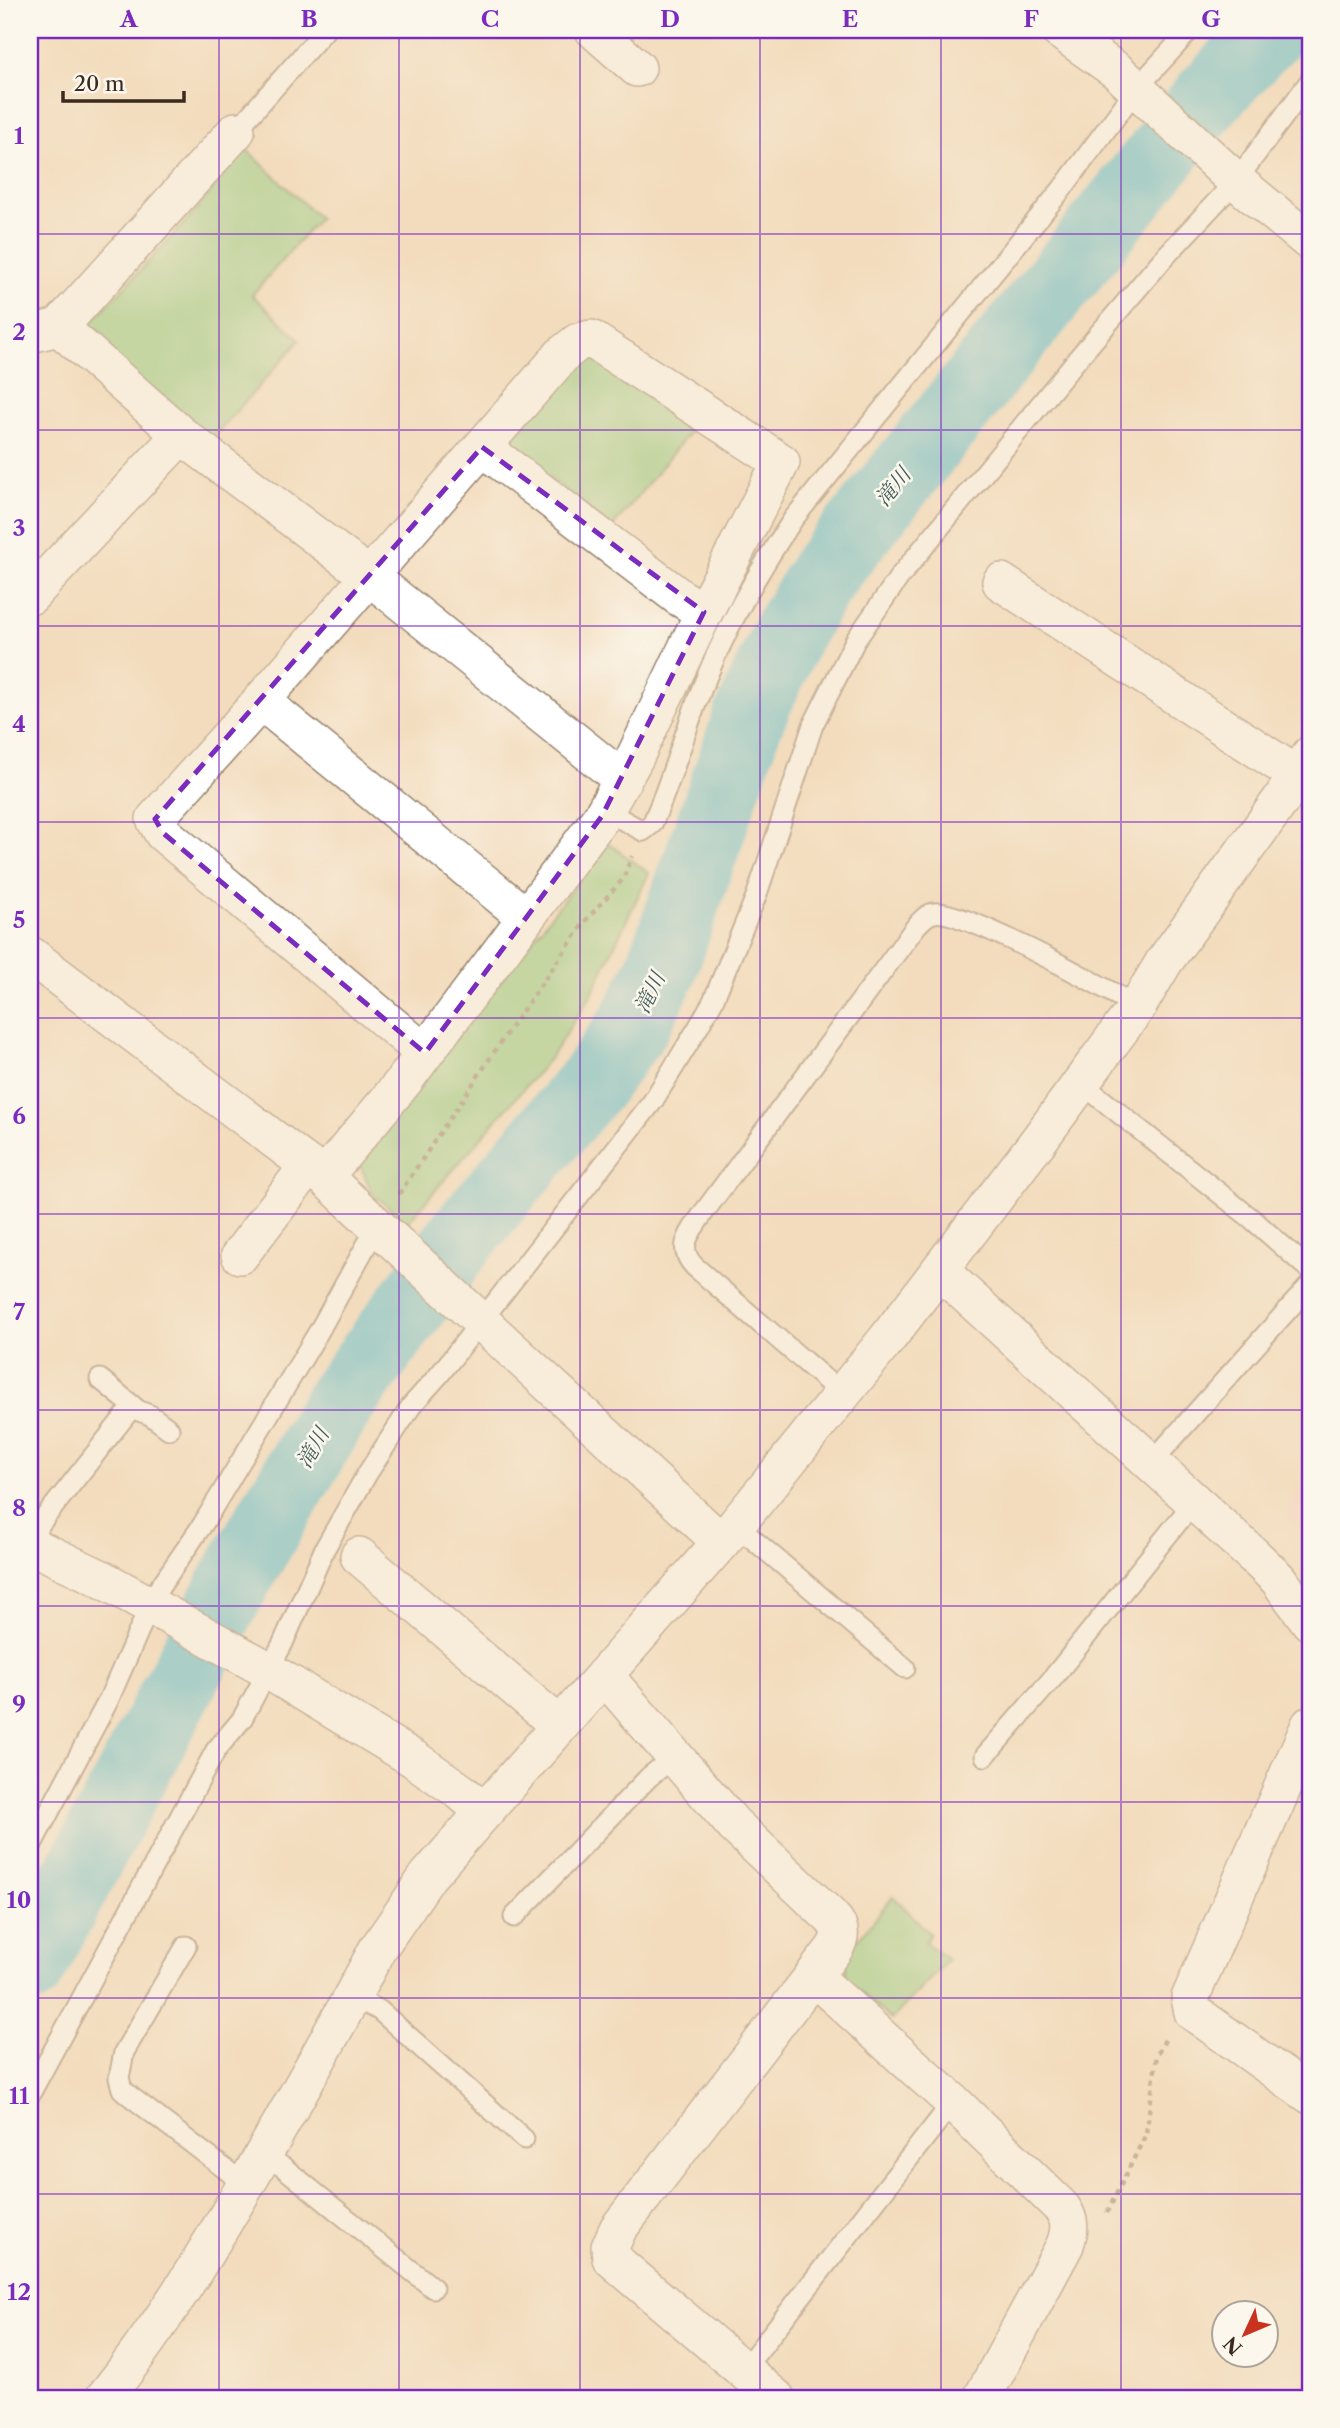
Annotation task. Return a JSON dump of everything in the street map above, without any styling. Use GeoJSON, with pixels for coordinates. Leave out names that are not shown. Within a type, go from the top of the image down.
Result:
{"type":"FeatureCollection","features":[{"type":"Feature","properties":{"kind":"street"},"geometry":{"type":"LineString","coordinates":[[594,30],[638,68]]}},
{"type":"Feature","properties":{"kind":"street"},"geometry":{"type":"LineString","coordinates":[[1059,30],[1117,71],[1232,177],[1310,242]]}},
{"type":"Feature","properties":{"kind":"street"},"geometry":{"type":"LineString","coordinates":[[236,131],[38,332],[369,576],[614,795]]}},
{"type":"Feature","properties":{"kind":"street"},"geometry":{"type":"LineString","coordinates":[[240,1255],[316,1171],[404,1081],[567,866],[614,795],[781,462],[591,339],[578,342],[563,354],[155,819],[163,833],[425,1053]]}},
{"type":"Feature","properties":{"kind":"street"},"geometry":{"type":"LineString","coordinates":[[30,596],[181,435]]}},
{"type":"Feature","properties":{"kind":"street"},"geometry":{"type":"LineString","coordinates":[[482,447],[679,597],[704,612]]}},
{"type":"Feature","properties":{"kind":"street"},"geometry":{"type":"LineString","coordinates":[[104,2398],[173,2303],[255,2170],[377,1950],[402,1911],[483,1811],[728,1533],[940,1271],[1137,1007],[1164,962],[1303,765],[1001,582]]}},
{"type":"Feature","properties":{"kind":"street"},"geometry":{"type":"LineString","coordinates":[[261,701],[526,917]]}},
{"type":"Feature","properties":{"kind":"street"},"geometry":{"type":"LineString","coordinates":[[30,955],[316,1171],[477,1316],[728,1533]]}},
{"type":"Feature","properties":{"kind":"street"},"geometry":{"type":"LineString","coordinates":[[940,1271],[1278,1579],[1310,1622]]}},
{"type":"Feature","properties":{"kind":"street"},"geometry":{"type":"LineString","coordinates":[[30,1544],[100,1578],[263,1667],[414,1759],[483,1811]]}},
{"type":"Feature","properties":{"kind":"street"},"geometry":{"type":"LineString","coordinates":[[359,1556],[559,1725]]}},
{"type":"Feature","properties":{"kind":"street"},"geometry":{"type":"LineString","coordinates":[[604,1675],[754,1845],[837,1923],[840,1931],[839,1940],[814,1977],[618,2229],[610,2247],[611,2258],[776,2398]]}},
{"type":"Feature","properties":{"kind":"street"},"geometry":{"type":"LineString","coordinates":[[1309,1732],[1190,1998],[1193,2012],[1310,2095]]}},
{"type":"Feature","properties":{"kind":"street"},"geometry":{"type":"LineString","coordinates":[[814,1977],[953,2102],[1062,2208],[1068,2218],[1069,2231],[1065,2245],[982,2398]]}},
{"type":"Feature","properties":{"kind":"lane"},"geometry":{"type":"LineString","coordinates":[[236,131],[326,30]]}},
{"type":"Feature","properties":{"kind":"lane"},"geometry":{"type":"LineString","coordinates":[[614,795],[643,831],[652,824],[703,687],[727,633],[773,549],[794,518],[1190,30]]}},
{"type":"Feature","properties":{"kind":"lane"},"geometry":{"type":"LineString","coordinates":[[30,2094],[216,1750],[242,1719],[263,1667],[283,1643],[325,1548],[367,1474],[412,1405],[439,1375],[477,1316],[653,1101],[713,1001],[758,894],[813,725],[855,640],[900,576],[1310,81]]}},
{"type":"Feature","properties":{"kind":"lane"},"geometry":{"type":"LineString","coordinates":[[842,1394],[694,1266],[684,1250],[687,1239],[704,1212],[917,925],[926,916],[936,912],[960,917],[1034,952],[1137,1007]]}},
{"type":"Feature","properties":{"kind":"lane"},"geometry":{"type":"LineString","coordinates":[[1081,1083],[1252,1219],[1310,1270]]}},
{"type":"Feature","properties":{"kind":"lane"},"geometry":{"type":"LineString","coordinates":[[30,1848],[155,1609],[155,1594],[203,1524],[319,1331],[384,1232]]}},
{"type":"Feature","properties":{"kind":"lane"},"geometry":{"type":"LineString","coordinates":[[1151,1463],[1310,1285]]}},
{"type":"Feature","properties":{"kind":"lane"},"geometry":{"type":"LineString","coordinates":[[100,1379],[132,1406],[169,1429]]}},
{"type":"Feature","properties":{"kind":"lane"},"geometry":{"type":"LineString","coordinates":[[30,1544],[40,1525],[132,1406]]}},
{"type":"Feature","properties":{"kind":"lane"},"geometry":{"type":"LineString","coordinates":[[985,1756],[1052,1679],[1194,1502]]}},
{"type":"Feature","properties":{"kind":"lane"},"geometry":{"type":"LineString","coordinates":[[728,1533],[905,1668]]}},
{"type":"Feature","properties":{"kind":"lane"},"geometry":{"type":"LineString","coordinates":[[514,1917],[649,1777],[674,1757]]}},
{"type":"Feature","properties":{"kind":"lane"},"geometry":{"type":"LineString","coordinates":[[186,1946],[124,2052],[120,2078],[122,2089],[255,2170],[283,2167],[433,2288]]}},
{"type":"Feature","properties":{"kind":"lane"},"geometry":{"type":"LineString","coordinates":[[352,1997],[379,2010],[523,2138]]}},
{"type":"Feature","properties":{"kind":"lane"},"geometry":{"type":"LineString","coordinates":[[744,2369],[953,2102]]}},
{"type":"Feature","properties":{"kind":"path"},"geometry":{"type":"LineString","coordinates":[[384,1232],[499,1044],[587,919],[623,879],[643,831]]}},
{"type":"Feature","properties":{"kind":"path"},"geometry":{"type":"LineString","coordinates":[[1104,2219],[1146,2134],[1157,2054],[1190,1998]]}},
{"type":"Feature","properties":{"kind":"highlighted area"},"geometry":{"type":"Polygon","coordinates":[[[482,447],[704,612],[602,816],[425,1053],[163,833],[155,819],[482,447]]]}},
{"type":"Feature","properties":{"kind":"shaded area"},"geometry":{"type":"Polygon","coordinates":[[[1310,1473],[1310,1536],[1286,1516],[1297,1489],[1310,1473]]]}},
{"type":"Feature","properties":{"kind":"green space"},"geometry":{"type":"Polygon","coordinates":[[[244,147],[319,218],[252,295],[300,340],[209,442],[82,332],[193,214],[244,147]]]}},
{"type":"Feature","properties":{"kind":"green space"},"geometry":{"type":"Polygon","coordinates":[[[575,359],[601,359],[696,424],[612,528],[508,445],[575,359]]]}},
{"type":"Feature","properties":{"kind":"green space"},"geometry":{"type":"Polygon","coordinates":[[[608,843],[649,873],[591,995],[550,1058],[407,1223],[372,1193],[359,1162],[608,843]]]}},
{"type":"Feature","properties":{"kind":"green space"},"geometry":{"type":"Polygon","coordinates":[[[893,1896],[930,1934],[925,1942],[948,1960],[891,2020],[846,1979],[846,1954],[893,1896]]]}},
{"type":"Feature","properties":{"kind":"waterway","name":"滝川"},"geometry":{"type":"LineString","coordinates":[[30,1968],[237,1577],[341,1400],[462,1237],[592,1083],[634,1025],[660,973],[748,720],[788,632],[825,571],[1209,96],[1271,30]]}}]}
